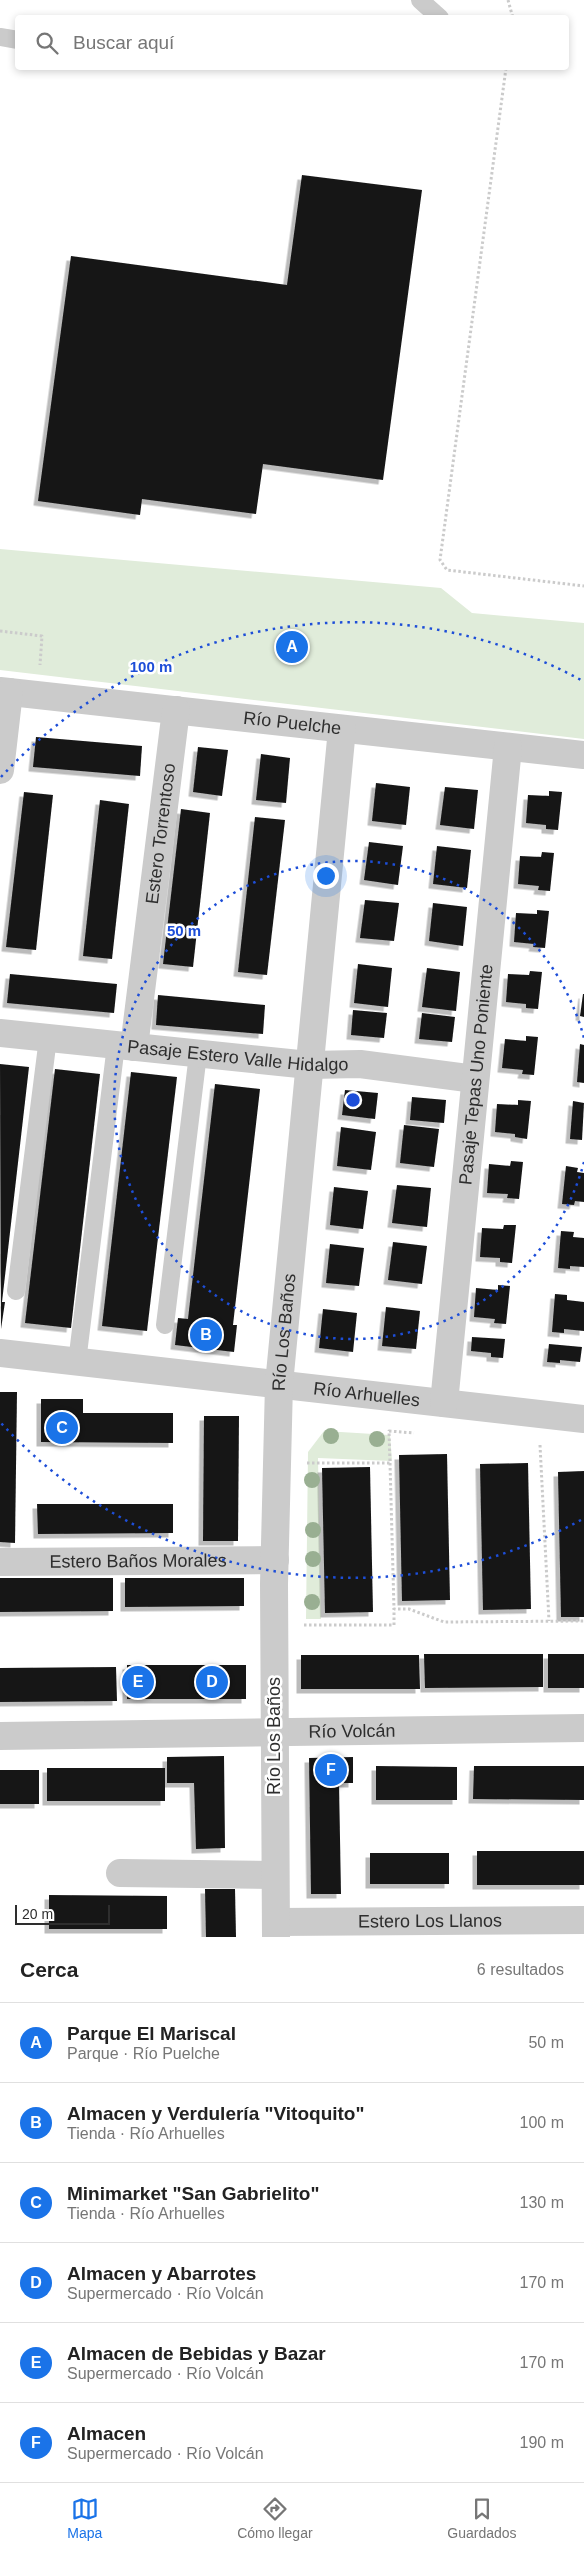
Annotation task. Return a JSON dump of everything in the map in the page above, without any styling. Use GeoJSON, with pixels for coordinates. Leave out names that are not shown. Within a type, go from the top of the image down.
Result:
{"type":"FeatureCollection","features":[{"type":"Feature","properties":{"kind":"street","name":"Río Puelche"},"geometry":{"type":"LineString","coordinates":[[4,691],[584,755]]}},
{"type":"Feature","properties":{"kind":"street"},"geometry":{"type":"LineString","coordinates":[[0,770],[4,691]]}},
{"type":"Feature","properties":{"kind":"street","name":"Estero Torrentoso"},"geometry":{"type":"LineString","coordinates":[[125,1046],[176,710]]}},
{"type":"Feature","properties":{"kind":"street","name":"Río Los Baños"},"geometry":{"type":"LineString","coordinates":[[276,1930],[274,1560],[278,1384],[342,729]]}},
{"type":"Feature","properties":{"kind":"street","name":"Pasaje Tepas Uno Poniente"},"geometry":{"type":"LineString","coordinates":[[444,1403],[508,747]]}},
{"type":"Feature","properties":{"kind":"street","name":"Pasaje Estero Valle Hidalgo"},"geometry":{"type":"LineString","coordinates":[[0,1033],[309,1065],[360,1064],[475,1079]]}},
{"type":"Feature","properties":{"kind":"street","name":"Río Arhuelles"},"geometry":{"type":"LineString","coordinates":[[0,1353],[584,1419]]}},
{"type":"Feature","properties":{"kind":"street","name":"Estero Baños Morales"},"geometry":{"type":"LineString","coordinates":[[0,1562],[274,1560]]}},
{"type":"Feature","properties":{"kind":"street","name":"Río Volcán"},"geometry":{"type":"LineString","coordinates":[[0,1736],[584,1728]]}},
{"type":"Feature","properties":{"kind":"street"},"geometry":{"type":"LineString","coordinates":[[120,1873],[275,1875]]}},
{"type":"Feature","properties":{"kind":"street","name":"Estero Los Llanos"},"geometry":{"type":"LineString","coordinates":[[276,1930],[584,1920]]}},
{"type":"Feature","properties":{"kind":"lane"},"geometry":{"type":"LineString","coordinates":[[420,0],[437,15]]}},
{"type":"Feature","properties":{"kind":"lane"},"geometry":{"type":"LineString","coordinates":[[0,37],[15,40]]}},
{"type":"Feature","properties":{"kind":"lane"},"geometry":{"type":"LineString","coordinates":[[16,1291],[48,1038]]}},
{"type":"Feature","properties":{"kind":"lane"},"geometry":{"type":"LineString","coordinates":[[77,1362],[125,1046]]}},
{"type":"Feature","properties":{"kind":"lane"},"geometry":{"type":"LineString","coordinates":[[165,1325],[198,1054]]}},
{"type":"Feature","properties":{"kind":"path"},"geometry":{"type":"LineString","coordinates":[[508,0],[511,15]]}},
{"type":"Feature","properties":{"kind":"path"},"geometry":{"type":"LineString","coordinates":[[506,70],[440,560],[447,570],[584,586]]}},
{"type":"Feature","properties":{"kind":"path"},"geometry":{"type":"LineString","coordinates":[[0,631],[42,636],[39,672]]}},
{"type":"Feature","properties":{"kind":"path"},"geometry":{"type":"LineString","coordinates":[[301,1616],[301,1625],[394,1625],[389,1430],[417,1433]]}},
{"type":"Feature","properties":{"kind":"path"},"geometry":{"type":"LineString","coordinates":[[530,1444],[548,1446]]}},
{"type":"Feature","properties":{"kind":"path"},"geometry":{"type":"LineString","coordinates":[[540,1445],[549,1621]]}},
{"type":"Feature","properties":{"kind":"path"},"geometry":{"type":"LineString","coordinates":[[305,1463],[390,1463]]}},
{"type":"Feature","properties":{"kind":"path"},"geometry":{"type":"LineString","coordinates":[[394,1609],[409,1609],[444,1622],[584,1621]]}},
{"type":"Feature","properties":{"kind":"green space"},"geometry":{"type":"Polygon","coordinates":[[[0,549],[441,588],[472,613],[584,623],[584,739],[0,670],[0,549]]]}},
{"type":"Feature","properties":{"kind":"green space"},"geometry":{"type":"Polygon","coordinates":[[[324,1431],[390,1435],[392,1461],[318,1458],[321,1619],[306,1619],[308,1452],[324,1431]]]}},
{"type":"Feature","properties":{"kind":"building"},"geometry":{"type":"Polygon","coordinates":[[[302,175],[422,190],[383,480],[263,464],[256,514],[142,499],[140,515],[38,501],[71,256],[287,285],[302,175]]]}},
{"type":"Feature","properties":{"kind":"building"},"geometry":{"type":"Polygon","coordinates":[[[36,737],[142,746],[140,776],[33,767],[36,737]]]}},
{"type":"Feature","properties":{"kind":"building"},"geometry":{"type":"Polygon","coordinates":[[[198,747],[228,750],[222,796],[193,792],[198,747]]]}},
{"type":"Feature","properties":{"kind":"building"},"geometry":{"type":"Polygon","coordinates":[[[261,754],[290,758],[286,803],[256,800],[261,754]]]}},
{"type":"Feature","properties":{"kind":"building"},"geometry":{"type":"Polygon","coordinates":[[[376,783],[410,787],[406,825],[372,821],[376,783]]]}},
{"type":"Feature","properties":{"kind":"building"},"geometry":{"type":"Polygon","coordinates":[[[445,787],[478,790],[474,829],[440,825],[445,787]]]}},
{"type":"Feature","properties":{"kind":"building"},"geometry":{"type":"Polygon","coordinates":[[[549,791],[562,792],[558,830],[546,829],[546,825],[526,823],[528,795],[549,796],[549,791]]]}},
{"type":"Feature","properties":{"kind":"building"},"geometry":{"type":"Polygon","coordinates":[[[24,792],[53,795],[36,950],[6,947],[24,792]]]}},
{"type":"Feature","properties":{"kind":"building"},"geometry":{"type":"Polygon","coordinates":[[[100,800],[129,804],[112,959],[83,956],[100,800]]]}},
{"type":"Feature","properties":{"kind":"building"},"geometry":{"type":"Polygon","coordinates":[[[181,809],[210,813],[193,967],[163,964],[181,809]]]}},
{"type":"Feature","properties":{"kind":"building"},"geometry":{"type":"Polygon","coordinates":[[[255,817],[285,820],[267,975],[238,972],[255,817]]]}},
{"type":"Feature","properties":{"kind":"building"},"geometry":{"type":"Polygon","coordinates":[[[369,842],[403,846],[398,885],[364,880],[369,842]]]}},
{"type":"Feature","properties":{"kind":"building"},"geometry":{"type":"Polygon","coordinates":[[[437,846],[471,850],[467,888],[433,884],[437,846]]]}},
{"type":"Feature","properties":{"kind":"building"},"geometry":{"type":"Polygon","coordinates":[[[542,852],[554,853],[550,891],[538,890],[539,886],[518,884],[520,856],[541,857],[542,852]]]}},
{"type":"Feature","properties":{"kind":"building"},"geometry":{"type":"Polygon","coordinates":[[[365,900],[399,903],[394,941],[360,938],[365,900]]]}},
{"type":"Feature","properties":{"kind":"building"},"geometry":{"type":"Polygon","coordinates":[[[433,903],[467,907],[463,946],[429,941],[433,903]]]}},
{"type":"Feature","properties":{"kind":"building"},"geometry":{"type":"Polygon","coordinates":[[[537,910],[549,911],[545,948],[533,947],[534,944],[514,942],[516,913],[537,914],[537,910]]]}},
{"type":"Feature","properties":{"kind":"building"},"geometry":{"type":"Polygon","coordinates":[[[358,964],[392,968],[388,1007],[354,1003],[358,964]]]}},
{"type":"Feature","properties":{"kind":"building"},"geometry":{"type":"Polygon","coordinates":[[[427,968],[460,972],[456,1011],[422,1007],[427,968]]]}},
{"type":"Feature","properties":{"kind":"building"},"geometry":{"type":"Polygon","coordinates":[[[530,971],[542,972],[538,1009],[526,1008],[526,1004],[506,1002],[508,974],[529,975],[530,971]]]}},
{"type":"Feature","properties":{"kind":"building"},"geometry":{"type":"Polygon","coordinates":[[[10,974],[117,984],[114,1013],[7,1003],[10,974]]]}},
{"type":"Feature","properties":{"kind":"building"},"geometry":{"type":"Polygon","coordinates":[[[584,994],[584,1017],[580,1016],[584,994]]]}},
{"type":"Feature","properties":{"kind":"building"},"geometry":{"type":"Polygon","coordinates":[[[158,995],[265,1005],[263,1034],[156,1025],[158,995]]]}},
{"type":"Feature","properties":{"kind":"building"},"geometry":{"type":"Polygon","coordinates":[[[353,1010],[387,1013],[384,1038],[351,1035],[353,1010]]]}},
{"type":"Feature","properties":{"kind":"building"},"geometry":{"type":"Polygon","coordinates":[[[422,1013],[455,1017],[452,1042],[419,1039],[422,1013]]]}},
{"type":"Feature","properties":{"kind":"building"},"geometry":{"type":"Polygon","coordinates":[[[526,1036],[538,1037],[534,1075],[522,1074],[523,1070],[502,1068],[505,1039],[526,1041],[526,1036]]]}},
{"type":"Feature","properties":{"kind":"building"},"geometry":{"type":"Polygon","coordinates":[[[580,1044],[584,1045],[584,1083],[577,1082],[580,1044]]]}},
{"type":"Feature","properties":{"kind":"building"},"geometry":{"type":"Polygon","coordinates":[[[0,1064],[29,1067],[2,1302],[5,1302],[1,1329],[0,1064]]]}},
{"type":"Feature","properties":{"kind":"building"},"geometry":{"type":"Polygon","coordinates":[[[55,1069],[100,1074],[71,1328],[25,1323],[55,1069]]]}},
{"type":"Feature","properties":{"kind":"building"},"geometry":{"type":"Polygon","coordinates":[[[131,1072],[177,1077],[147,1331],[102,1326],[131,1072]]]}},
{"type":"Feature","properties":{"kind":"building"},"geometry":{"type":"Polygon","coordinates":[[[215,1084],[260,1089],[233,1325],[237,1325],[234,1352],[175,1345],[178,1318],[188,1319],[215,1084]]]}},
{"type":"Feature","properties":{"kind":"building"},"geometry":{"type":"Polygon","coordinates":[[[345,1090],[378,1093],[375,1119],[342,1115],[345,1090]]]}},
{"type":"Feature","properties":{"kind":"building"},"geometry":{"type":"Polygon","coordinates":[[[412,1097],[446,1100],[444,1123],[410,1120],[412,1097]]]}},
{"type":"Feature","properties":{"kind":"building"},"geometry":{"type":"Polygon","coordinates":[[[518,1100],[531,1101],[527,1139],[515,1137],[515,1134],[495,1132],[497,1104],[518,1105],[518,1100]]]}},
{"type":"Feature","properties":{"kind":"building"},"geometry":{"type":"Polygon","coordinates":[[[573,1101],[584,1103],[582,1140],[570,1139],[573,1101]]]}},
{"type":"Feature","properties":{"kind":"building"},"geometry":{"type":"Polygon","coordinates":[[[404,1125],[439,1129],[434,1167],[400,1163],[404,1125]]]}},
{"type":"Feature","properties":{"kind":"building"},"geometry":{"type":"Polygon","coordinates":[[[341,1127],[376,1132],[371,1170],[337,1166],[341,1127]]]}},
{"type":"Feature","properties":{"kind":"building"},"geometry":{"type":"Polygon","coordinates":[[[511,1161],[523,1162],[519,1199],[507,1198],[508,1194],[487,1193],[489,1164],[510,1166],[511,1161]]]}},
{"type":"Feature","properties":{"kind":"building"},"geometry":{"type":"Polygon","coordinates":[[[566,1166],[578,1168],[577,1172],[584,1173],[584,1202],[575,1201],[574,1205],[562,1204],[566,1166]]]}},
{"type":"Feature","properties":{"kind":"building"},"geometry":{"type":"Polygon","coordinates":[[[397,1185],[431,1188],[427,1227],[392,1223],[397,1185]]]}},
{"type":"Feature","properties":{"kind":"building"},"geometry":{"type":"Polygon","coordinates":[[[334,1187],[368,1191],[363,1229],[330,1225],[334,1187]]]}},
{"type":"Feature","properties":{"kind":"building"},"geometry":{"type":"Polygon","coordinates":[[[504,1225],[516,1225],[512,1263],[500,1262],[500,1258],[480,1257],[482,1228],[503,1229],[504,1225]]]}},
{"type":"Feature","properties":{"kind":"building"},"geometry":{"type":"Polygon","coordinates":[[[561,1231],[574,1232],[573,1237],[584,1238],[584,1267],[570,1266],[570,1269],[558,1268],[561,1231]]]}},
{"type":"Feature","properties":{"kind":"building"},"geometry":{"type":"Polygon","coordinates":[[[393,1242],[427,1246],[422,1284],[388,1280],[393,1242]]]}},
{"type":"Feature","properties":{"kind":"building"},"geometry":{"type":"Polygon","coordinates":[[[330,1244],[364,1248],[359,1286],[326,1283],[330,1244]]]}},
{"type":"Feature","properties":{"kind":"building"},"geometry":{"type":"Polygon","coordinates":[[[498,1285],[510,1286],[506,1324],[494,1323],[495,1319],[474,1317],[476,1288],[498,1290],[498,1285]]]}},
{"type":"Feature","properties":{"kind":"building"},"geometry":{"type":"Polygon","coordinates":[[[555,1294],[567,1295],[567,1300],[584,1302],[584,1331],[564,1329],[564,1333],[552,1332],[555,1294]]]}},
{"type":"Feature","properties":{"kind":"building"},"geometry":{"type":"Polygon","coordinates":[[[386,1307],[420,1311],[416,1349],[382,1346],[386,1307]]]}},
{"type":"Feature","properties":{"kind":"building"},"geometry":{"type":"Polygon","coordinates":[[[323,1309],[357,1313],[353,1352],[319,1348],[323,1309]]]}},
{"type":"Feature","properties":{"kind":"building"},"geometry":{"type":"Polygon","coordinates":[[[472,1337],[505,1339],[503,1358],[491,1357],[491,1353],[471,1351],[472,1337]]]}},
{"type":"Feature","properties":{"kind":"building"},"geometry":{"type":"Polygon","coordinates":[[[549,1344],[582,1347],[580,1362],[560,1360],[560,1363],[547,1362],[549,1344]]]}},
{"type":"Feature","properties":{"kind":"building"},"geometry":{"type":"Polygon","coordinates":[[[0,1392],[17,1392],[15,1543],[0,1542],[0,1392]]]}},
{"type":"Feature","properties":{"kind":"building"},"geometry":{"type":"Polygon","coordinates":[[[41,1399],[83,1399],[83,1413],[173,1413],[173,1443],[41,1442],[41,1399]]]}},
{"type":"Feature","properties":{"kind":"building"},"geometry":{"type":"Polygon","coordinates":[[[204,1416],[239,1416],[238,1541],[203,1541],[204,1416]]]}},
{"type":"Feature","properties":{"kind":"building"},"geometry":{"type":"Polygon","coordinates":[[[447,1454],[450,1600],[402,1601],[399,1455],[447,1454]]]}},
{"type":"Feature","properties":{"kind":"building"},"geometry":{"type":"Polygon","coordinates":[[[528,1463],[531,1609],[483,1610],[480,1464],[528,1463]]]}},
{"type":"Feature","properties":{"kind":"building"},"geometry":{"type":"Polygon","coordinates":[[[370,1467],[373,1612],[325,1613],[322,1468],[370,1467]]]}},
{"type":"Feature","properties":{"kind":"building"},"geometry":{"type":"Polygon","coordinates":[[[584,1471],[584,1617],[561,1617],[558,1472],[584,1471]]]}},
{"type":"Feature","properties":{"kind":"building"},"geometry":{"type":"Polygon","coordinates":[[[37,1504],[173,1504],[173,1533],[38,1534],[37,1504]]]}},
{"type":"Feature","properties":{"kind":"building"},"geometry":{"type":"Polygon","coordinates":[[[0,1578],[113,1578],[113,1611],[0,1612],[0,1578]]]}},
{"type":"Feature","properties":{"kind":"building"},"geometry":{"type":"Polygon","coordinates":[[[125,1578],[244,1578],[244,1606],[125,1607],[125,1578]]]}},
{"type":"Feature","properties":{"kind":"building"},"geometry":{"type":"Polygon","coordinates":[[[424,1654],[543,1654],[543,1687],[425,1688],[424,1654]]]}},
{"type":"Feature","properties":{"kind":"building"},"geometry":{"type":"Polygon","coordinates":[[[548,1654],[584,1654],[584,1688],[548,1688],[548,1654]]]}},
{"type":"Feature","properties":{"kind":"building"},"geometry":{"type":"Polygon","coordinates":[[[301,1655],[419,1655],[420,1689],[301,1689],[301,1655]]]}},
{"type":"Feature","properties":{"kind":"building"},"geometry":{"type":"Polygon","coordinates":[[[127,1665],[246,1665],[246,1699],[127,1699],[127,1665]]]}},
{"type":"Feature","properties":{"kind":"building"},"geometry":{"type":"Polygon","coordinates":[[[116,1667],[117,1701],[0,1702],[0,1668],[116,1667]]]}},
{"type":"Feature","properties":{"kind":"building"},"geometry":{"type":"Polygon","coordinates":[[[224,1756],[225,1848],[196,1849],[194,1783],[167,1783],[167,1757],[224,1756]]]}},
{"type":"Feature","properties":{"kind":"building"},"geometry":{"type":"Polygon","coordinates":[[[353,1757],[353,1783],[339,1783],[341,1894],[311,1894],[309,1758],[353,1757]]]}},
{"type":"Feature","properties":{"kind":"building"},"geometry":{"type":"Polygon","coordinates":[[[376,1766],[457,1767],[457,1800],[376,1800],[376,1766]]]}},
{"type":"Feature","properties":{"kind":"building"},"geometry":{"type":"Polygon","coordinates":[[[474,1766],[584,1766],[584,1800],[473,1799],[474,1766]]]}},
{"type":"Feature","properties":{"kind":"building"},"geometry":{"type":"Polygon","coordinates":[[[47,1768],[165,1768],[165,1801],[47,1801],[47,1768]]]}},
{"type":"Feature","properties":{"kind":"building"},"geometry":{"type":"Polygon","coordinates":[[[0,1770],[39,1770],[39,1804],[0,1804],[0,1770]]]}},
{"type":"Feature","properties":{"kind":"building"},"geometry":{"type":"Polygon","coordinates":[[[477,1851],[584,1851],[584,1885],[477,1885],[477,1851]]]}},
{"type":"Feature","properties":{"kind":"building"},"geometry":{"type":"Polygon","coordinates":[[[370,1853],[449,1853],[449,1884],[370,1884],[370,1853]]]}},
{"type":"Feature","properties":{"kind":"building"},"geometry":{"type":"Polygon","coordinates":[[[205,1889],[235,1889],[236,1937],[206,1937],[205,1889]]]}},
{"type":"Feature","properties":{"kind":"building"},"geometry":{"type":"Polygon","coordinates":[[[49,1895],[167,1896],[167,1929],[49,1929],[49,1895]]]}},
{"type":"Feature","properties":{"kind":"place","name":"Parque El Mariscal"},"geometry":{"type":"Point","coordinates":[292,647]}},
{"type":"Feature","properties":{"kind":"place","name":"Almacen y Verdulería \"Vitoquito\""},"geometry":{"type":"Point","coordinates":[206,1335]}},
{"type":"Feature","properties":{"kind":"place","name":"Minimarket \"San Gabrielito\""},"geometry":{"type":"Point","coordinates":[62,1428]}},
{"type":"Feature","properties":{"kind":"place","name":"Almacen de Bebidas y Bazar"},"geometry":{"type":"Point","coordinates":[138,1682]}},
{"type":"Feature","properties":{"kind":"place","name":"Almacen y Abarrotes"},"geometry":{"type":"Point","coordinates":[212,1682]}},
{"type":"Feature","properties":{"kind":"place","name":"Almacen"},"geometry":{"type":"Point","coordinates":[331,1770]}}]}
